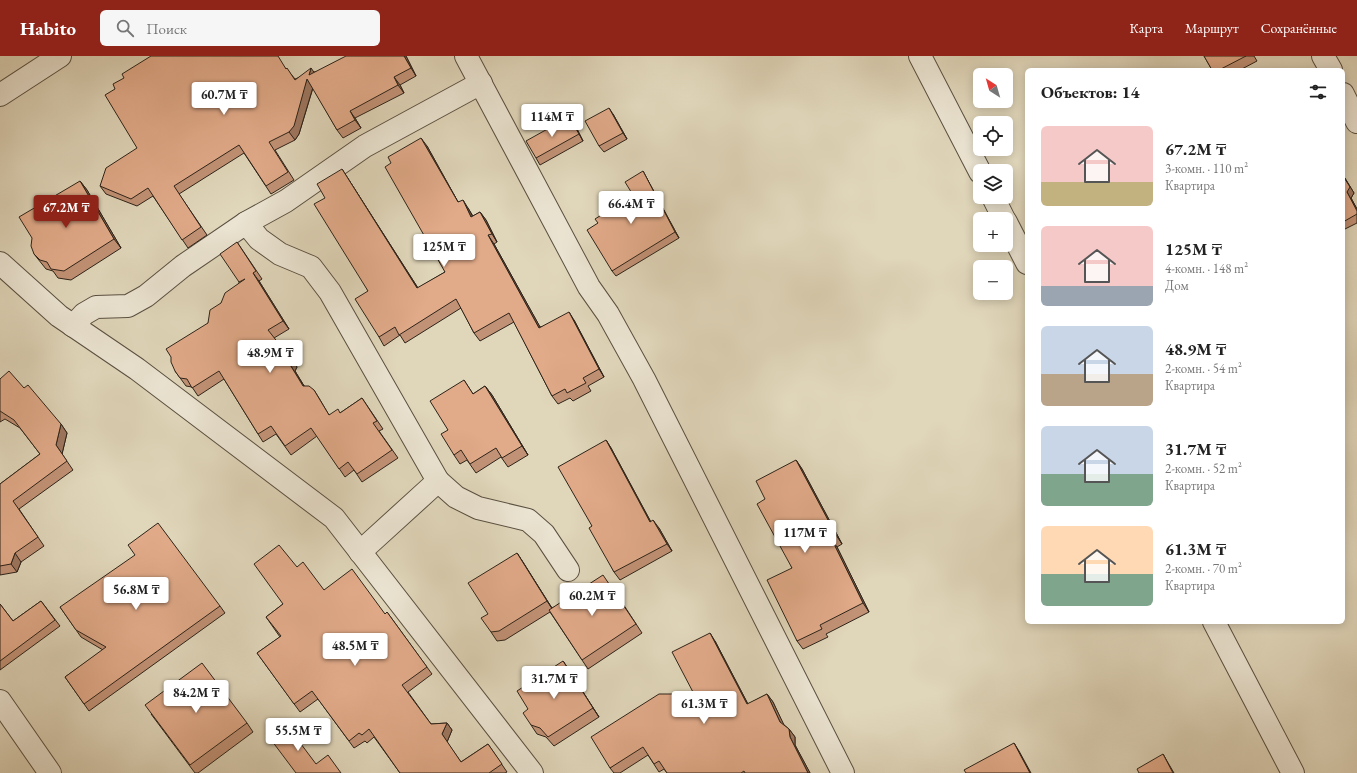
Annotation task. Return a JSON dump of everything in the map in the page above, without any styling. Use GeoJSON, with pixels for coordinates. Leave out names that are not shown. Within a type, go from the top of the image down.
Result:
{"type":"FeatureCollection","features":[{"type":"Feature","properties":{"kind":"street"},"geometry":{"type":"LineString","coordinates":[[0,94],[60,56]]}},
{"type":"Feature","properties":{"kind":"street"},"geometry":{"type":"LineString","coordinates":[[466,56],[589,287],[608,314],[644,379],[843,773]]}},
{"type":"Feature","properties":{"kind":"street"},"geometry":{"type":"LineString","coordinates":[[920,56],[976,164]]}},
{"type":"Feature","properties":{"kind":"street"},"geometry":{"type":"LineString","coordinates":[[1323,56],[1330,68]]}},
{"type":"Feature","properties":{"kind":"street"},"geometry":{"type":"LineString","coordinates":[[73,326],[84,314],[96,307],[128,306],[246,223],[286,201],[365,146],[481,83]]}},
{"type":"Feature","properties":{"kind":"street"},"geometry":{"type":"LineString","coordinates":[[1345,98],[1357,122]]}},
{"type":"Feature","properties":{"kind":"street"},"geometry":{"type":"LineString","coordinates":[[246,223],[259,240],[280,254],[311,267],[330,292],[438,481],[456,497],[478,508],[528,520],[544,534],[568,570]]}},
{"type":"Feature","properties":{"kind":"street"},"geometry":{"type":"LineString","coordinates":[[1013,236],[1025,259]]}},
{"type":"Feature","properties":{"kind":"street"},"geometry":{"type":"LineString","coordinates":[[0,264],[59,316],[137,369],[334,518],[532,773]]}},
{"type":"Feature","properties":{"kind":"street"},"geometry":{"type":"LineString","coordinates":[[360,552],[438,481]]}},
{"type":"Feature","properties":{"kind":"street"},"geometry":{"type":"LineString","coordinates":[[1215,624],[1293,773]]}},
{"type":"Feature","properties":{"kind":"street"},"geometry":{"type":"LineString","coordinates":[[0,701],[50,773]]}},
{"type":"Feature","properties":{"kind":"building"},"geometry":{"type":"Polygon","coordinates":[[[151,56],[278,56],[295,80],[311,68],[309,75],[346,56],[404,56],[411,68],[394,77],[398,85],[350,111],[355,120],[337,130],[307,79],[294,126],[289,132],[269,142],[288,172],[266,186],[239,145],[174,186],[201,227],[182,240],[148,188],[131,199],[100,186],[106,168],[137,148],[105,95],[115,89],[113,84],[124,78],[122,74],[151,56]]]}},
{"type":"Feature","properties":{"kind":"building"},"geometry":{"type":"Polygon","coordinates":[[[1204,56],[1246,56],[1223,68],[1211,68],[1204,56]]]}},
{"type":"Feature","properties":{"kind":"building"},"geometry":{"type":"Polygon","coordinates":[[[609,108],[623,133],[599,146],[585,121],[609,108]]]}},
{"type":"Feature","properties":{"kind":"building"},"geometry":{"type":"Polygon","coordinates":[[[569,117],[579,134],[536,158],[526,141],[569,117]]]}},
{"type":"Feature","properties":{"kind":"building"},"geometry":{"type":"Polygon","coordinates":[[[421,138],[458,202],[463,200],[471,217],[480,212],[492,234],[488,235],[539,328],[569,312],[599,369],[583,378],[586,383],[567,393],[565,389],[552,396],[509,313],[474,333],[456,299],[399,335],[395,327],[379,337],[355,299],[368,291],[314,204],[325,198],[317,184],[342,169],[417,288],[445,272],[385,167],[391,163],[388,157],[421,138]]]}},
{"type":"Feature","properties":{"kind":"building"},"geometry":{"type":"Polygon","coordinates":[[[643,171],[675,232],[612,271],[587,230],[598,223],[595,219],[633,195],[625,182],[643,171]]]}},
{"type":"Feature","properties":{"kind":"building"},"geometry":{"type":"Polygon","coordinates":[[[1345,179],[1350,187],[1347,192],[1357,211],[1357,214],[1345,221],[1345,179]]]}},
{"type":"Feature","properties":{"kind":"building"},"geometry":{"type":"Polygon","coordinates":[[[80,181],[114,239],[64,271],[51,269],[47,262],[40,260],[34,254],[31,246],[32,238],[19,217],[80,181]]]}},
{"type":"Feature","properties":{"kind":"building"},"geometry":{"type":"Polygon","coordinates":[[[237,242],[256,271],[253,273],[283,321],[268,330],[291,359],[289,363],[303,386],[309,386],[314,390],[329,415],[338,409],[340,413],[362,398],[377,421],[373,423],[392,450],[357,474],[348,462],[339,469],[311,428],[285,446],[271,426],[258,434],[219,371],[192,388],[187,379],[180,378],[175,371],[171,362],[171,357],[166,349],[208,323],[210,310],[221,303],[225,293],[245,279],[239,282],[220,254],[237,242]]]}},
{"type":"Feature","properties":{"kind":"building"},"geometry":{"type":"Polygon","coordinates":[[[9,371],[24,388],[28,385],[61,424],[56,445],[67,461],[13,501],[38,537],[15,553],[11,564],[0,566],[0,484],[40,454],[14,420],[0,411],[0,379],[9,371]]]}},
{"type":"Feature","properties":{"kind":"building"},"geometry":{"type":"Polygon","coordinates":[[[464,380],[473,394],[485,386],[522,446],[502,458],[496,448],[470,464],[461,450],[454,455],[441,434],[448,430],[430,401],[464,380]]]}},
{"type":"Feature","properties":{"kind":"building"},"geometry":{"type":"Polygon","coordinates":[[[606,440],[650,522],[653,520],[667,544],[614,572],[589,528],[592,526],[558,467],[606,440]]]}},
{"type":"Feature","properties":{"kind":"building"},"geometry":{"type":"Polygon","coordinates":[[[796,460],[836,535],[831,538],[863,603],[820,625],[822,629],[797,641],[767,580],[792,568],[757,504],[765,499],[756,481],[796,460]]]}},
{"type":"Feature","properties":{"kind":"building"},"geometry":{"type":"Polygon","coordinates":[[[158,523],[220,606],[84,704],[65,677],[106,647],[76,630],[60,607],[135,555],[128,545],[158,523]]]}},
{"type":"Feature","properties":{"kind":"building"},"geometry":{"type":"Polygon","coordinates":[[[279,545],[297,567],[303,562],[324,590],[352,569],[385,614],[387,612],[427,667],[402,685],[431,724],[447,723],[442,734],[461,762],[488,744],[502,764],[489,773],[400,773],[369,729],[362,735],[359,733],[349,741],[312,691],[294,704],[257,653],[281,636],[266,617],[283,604],[254,564],[279,545]]]}},
{"type":"Feature","properties":{"kind":"building"},"geometry":{"type":"Polygon","coordinates":[[[517,553],[547,601],[499,631],[491,632],[481,618],[488,614],[468,583],[517,553]]]}},
{"type":"Feature","properties":{"kind":"building"},"geometry":{"type":"Polygon","coordinates":[[[603,575],[636,624],[582,660],[549,610],[603,575]]]}},
{"type":"Feature","properties":{"kind":"building"},"geometry":{"type":"Polygon","coordinates":[[[41,601],[55,620],[0,661],[0,604],[13,621],[41,601]]]}},
{"type":"Feature","properties":{"kind":"building"},"geometry":{"type":"Polygon","coordinates":[[[710,633],[747,704],[767,694],[780,722],[789,729],[790,737],[808,773],[745,773],[744,771],[741,773],[667,773],[659,761],[654,764],[643,747],[610,768],[591,737],[659,694],[694,694],[672,652],[710,633]]]}},
{"type":"Feature","properties":{"kind":"building"},"geometry":{"type":"Polygon","coordinates":[[[563,661],[593,708],[548,737],[540,728],[531,725],[523,713],[528,709],[517,691],[563,661]]]}},
{"type":"Feature","properties":{"kind":"building"},"geometry":{"type":"Polygon","coordinates":[[[202,663],[247,723],[190,765],[145,705],[202,663]]]}},
{"type":"Feature","properties":{"kind":"building"},"geometry":{"type":"Polygon","coordinates":[[[283,720],[316,764],[328,755],[341,773],[296,773],[266,733],[283,720]]]}},
{"type":"Feature","properties":{"kind":"building"},"geometry":{"type":"Polygon","coordinates":[[[1014,743],[1030,773],[966,773],[964,770],[1014,743]]]}},
{"type":"Feature","properties":{"kind":"building"},"geometry":{"type":"Polygon","coordinates":[[[1163,754],[1173,773],[1139,773],[1137,769],[1163,754]]]}}]}
